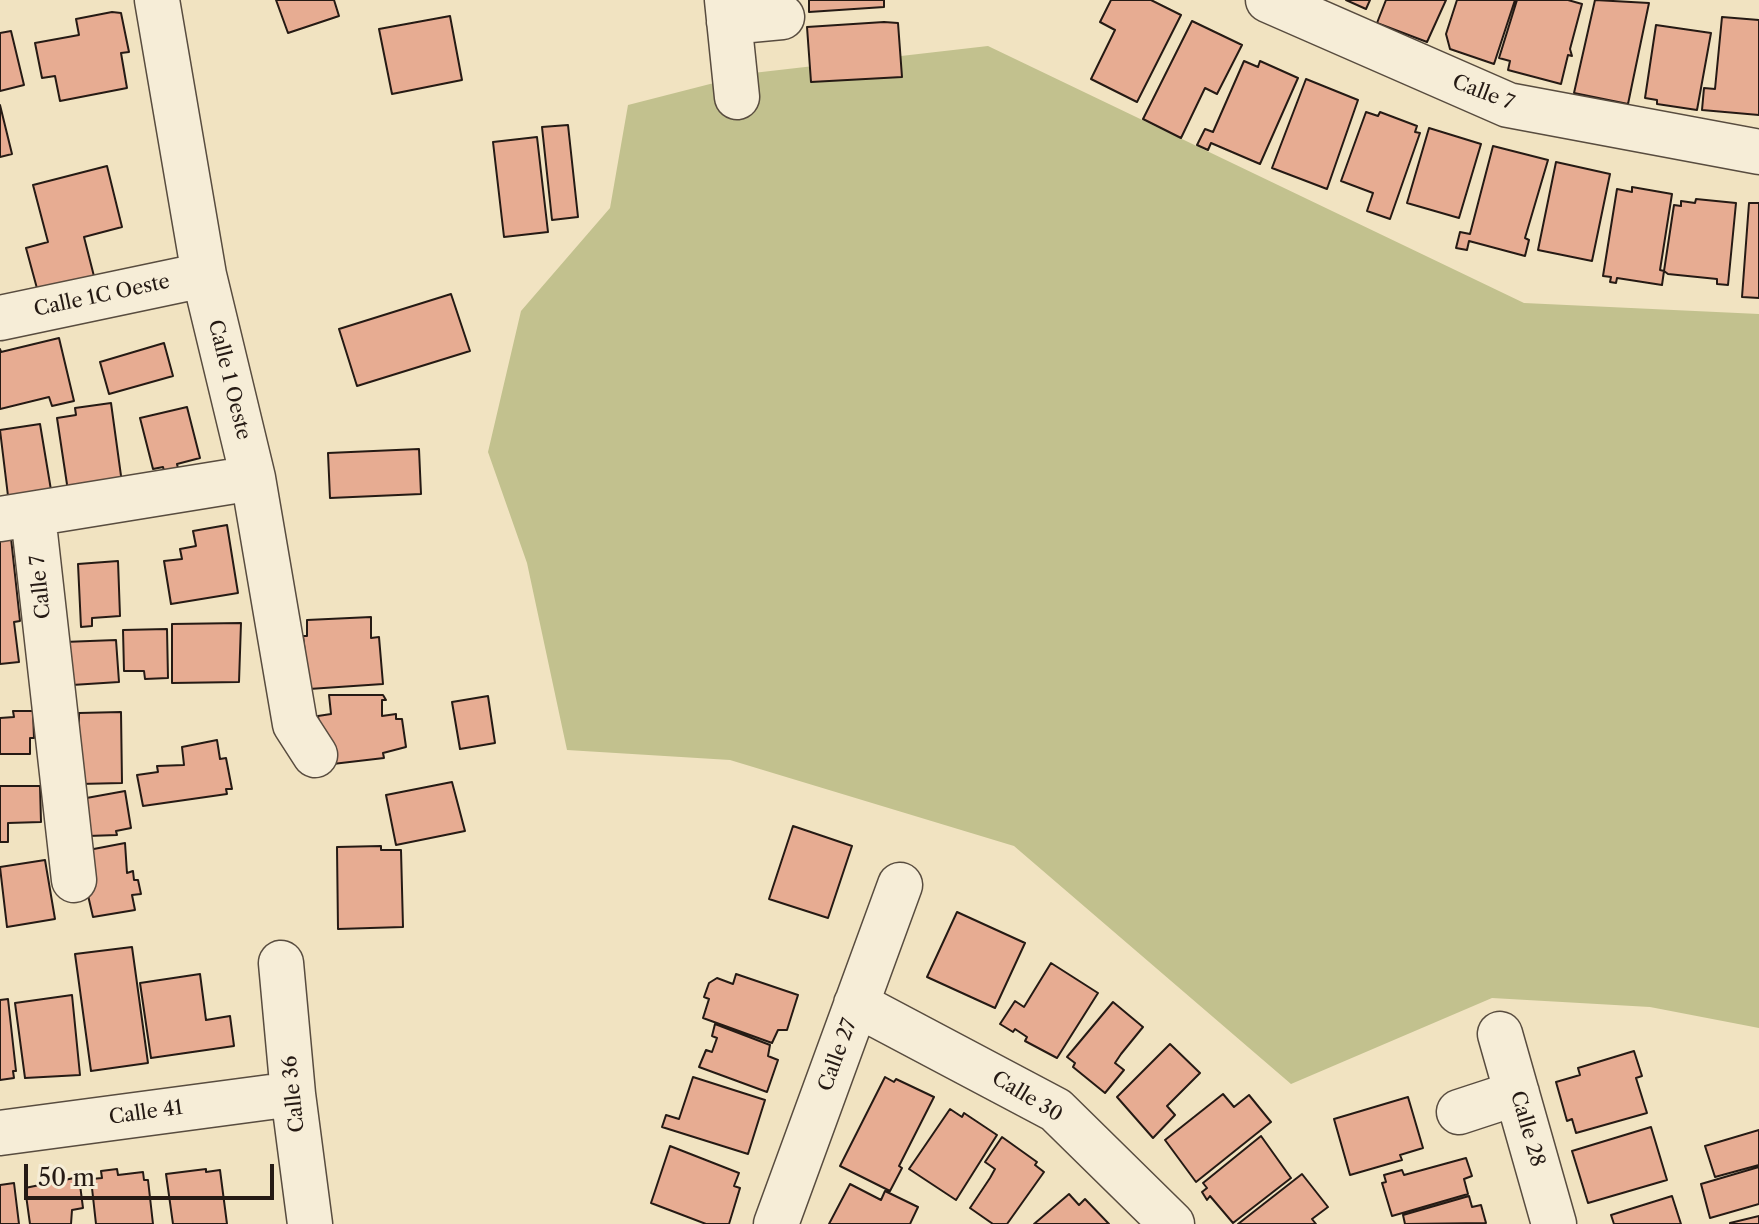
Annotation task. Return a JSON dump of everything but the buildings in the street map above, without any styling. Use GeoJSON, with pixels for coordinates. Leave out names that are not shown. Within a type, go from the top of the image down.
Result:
{"type":"FeatureCollection","features":[{"type":"Feature","properties":{"kind":"street","name":"Calle 1 Oeste"},"geometry":{"type":"LineString","coordinates":[[157,0],[204,275],[253,478],[295,724],[315,755]]}},
{"type":"Feature","properties":{"kind":"street","name":"Calle 7"},"geometry":{"type":"LineString","coordinates":[[1268,0],[1508,105],[1759,152]]}},
{"type":"Feature","properties":{"kind":"street"},"geometry":{"type":"LineString","coordinates":[[737,97],[728,11],[782,17]]}},
{"type":"Feature","properties":{"kind":"street","name":"Calle 1C Oeste"},"geometry":{"type":"LineString","coordinates":[[0,318],[204,275]]}},
{"type":"Feature","properties":{"kind":"street","name":"Calle 7"},"geometry":{"type":"LineString","coordinates":[[74,880],[17,517],[253,478]]}},
{"type":"Feature","properties":{"kind":"street","name":"Calle 27"},"geometry":{"type":"LineString","coordinates":[[776,1224],[900,885]]}},
{"type":"Feature","properties":{"kind":"street","name":"Calle 36"},"geometry":{"type":"LineString","coordinates":[[281,963],[293,1094],[310,1224]]}},
{"type":"Feature","properties":{"kind":"street","name":"Calle 30"},"geometry":{"type":"LineString","coordinates":[[856,1004],[1056,1110],[1172,1224]]}},
{"type":"Feature","properties":{"kind":"street","name":"Calle 28"},"geometry":{"type":"LineString","coordinates":[[1500,1034],[1554,1224]]}},
{"type":"Feature","properties":{"kind":"street"},"geometry":{"type":"LineString","coordinates":[[1459,1112],[1517,1093]]}},
{"type":"Feature","properties":{"kind":"street","name":"Calle 41"},"geometry":{"type":"LineString","coordinates":[[0,1133],[293,1094]]}},
{"type":"Feature","properties":{"kind":"shaded area"},"geometry":{"type":"Polygon","coordinates":[[[988,46],[1524,303],[1759,314],[1759,1028],[1650,1007],[1492,998],[1291,1084],[1014,846],[730,760],[567,750],[527,563],[488,452],[521,311],[610,208],[628,105],[753,73],[988,46]]]}}]}
